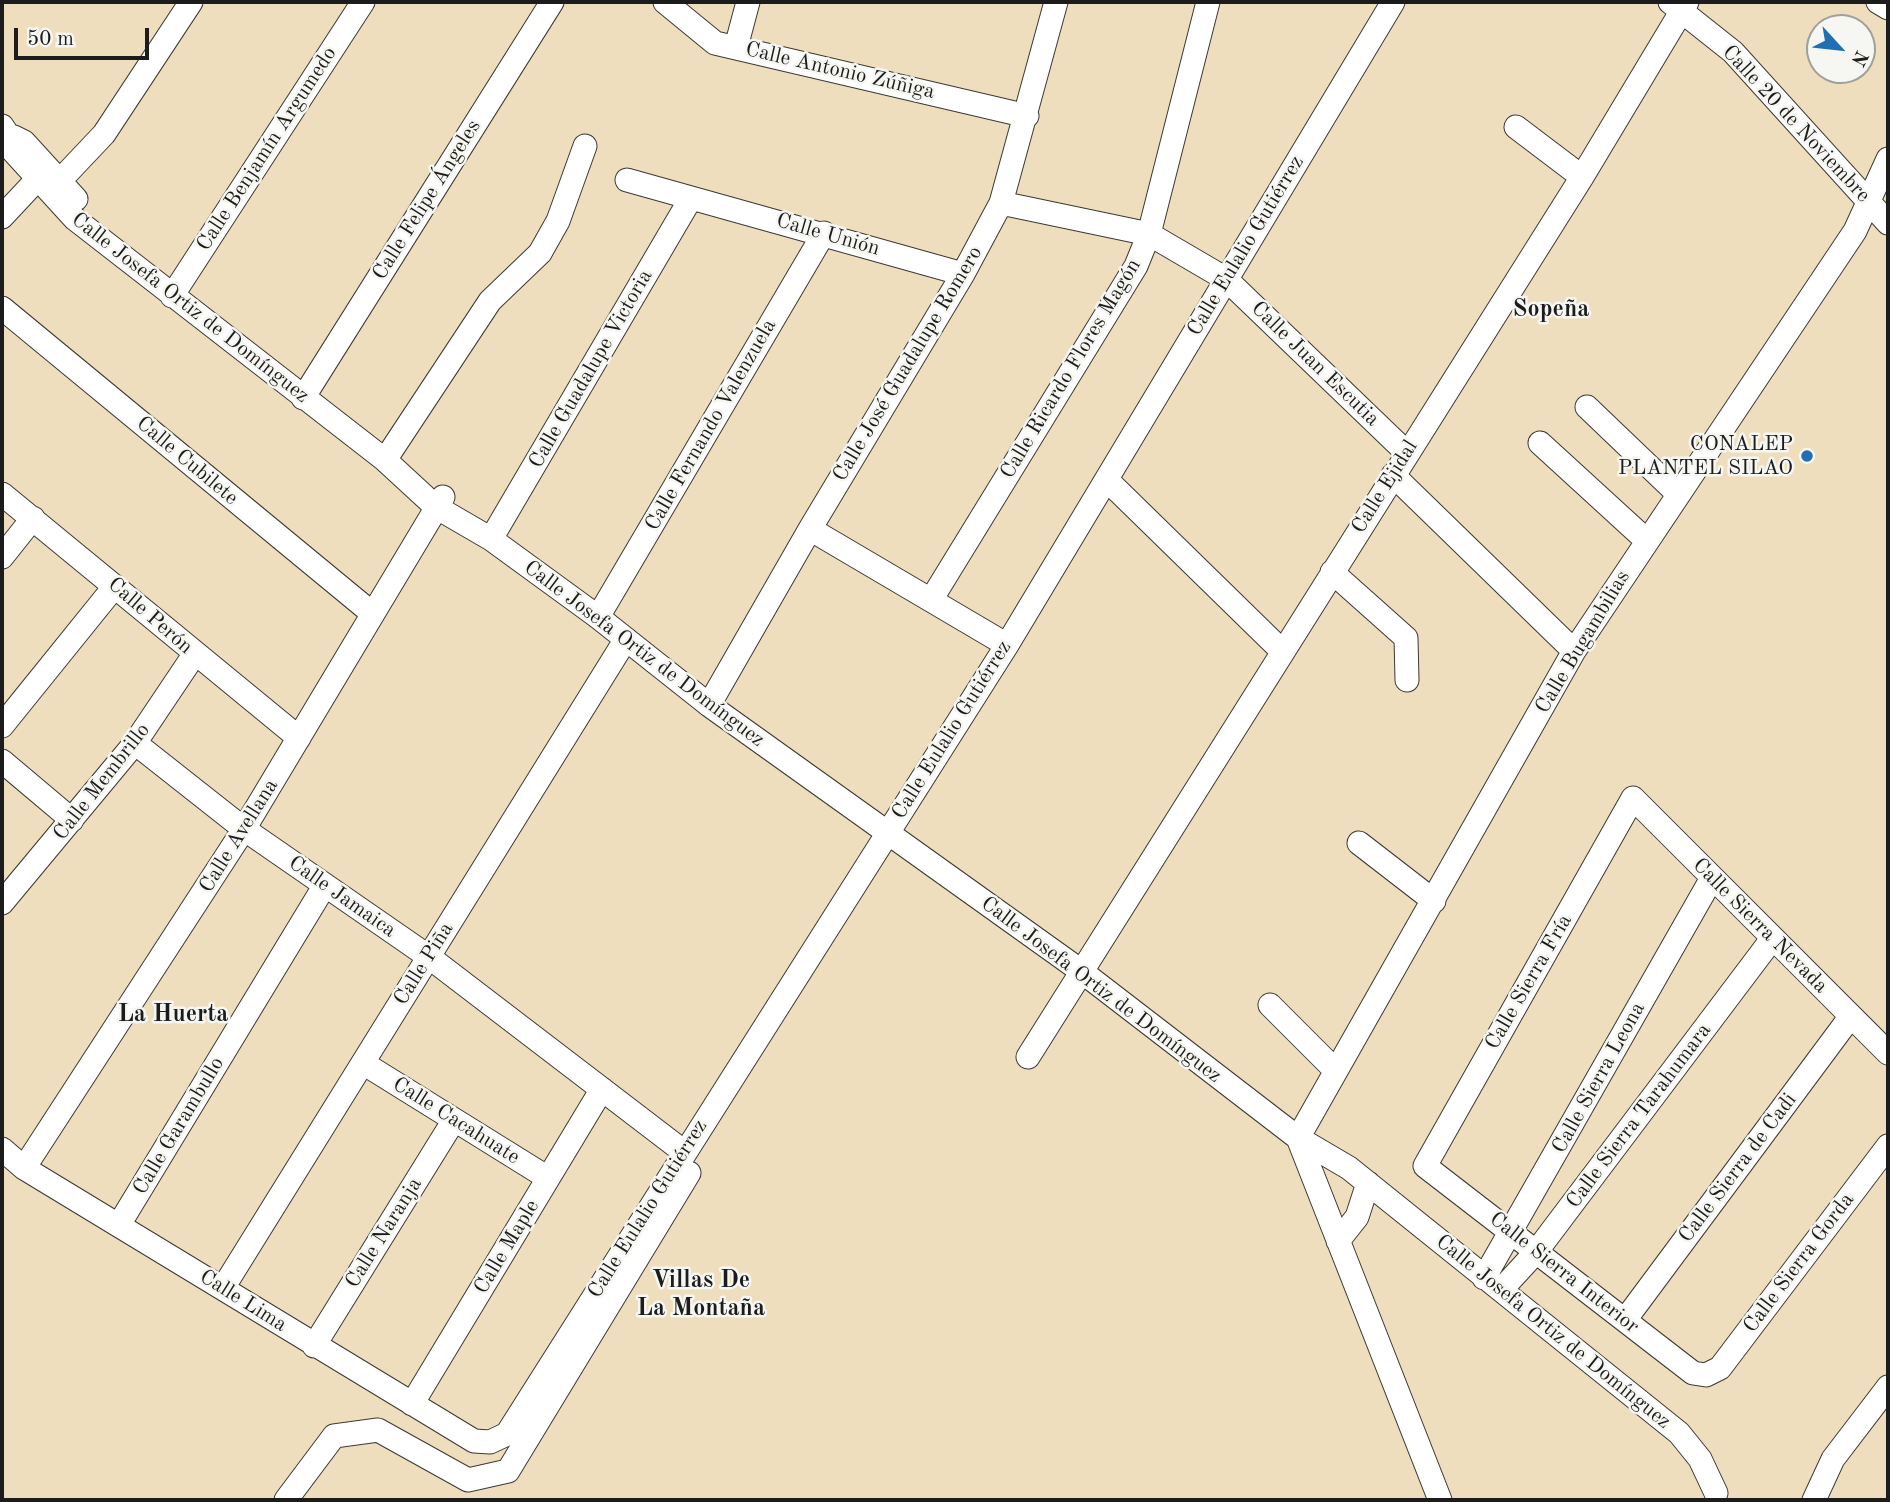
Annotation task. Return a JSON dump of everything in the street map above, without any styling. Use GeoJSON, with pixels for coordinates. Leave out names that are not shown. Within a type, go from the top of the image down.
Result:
{"type":"FeatureCollection","features":[{"type":"Feature","properties":{"kind":"street"},"geometry":{"type":"LineString","coordinates":[[2,217],[104,134],[191,2]]}},
{"type":"Feature","properties":{"kind":"street","name":"Calle Benjamín Argumedo"},"geometry":{"type":"LineString","coordinates":[[175,291],[363,2]]}},
{"type":"Feature","properties":{"kind":"street","name":"Calle Felipe Ángeles"},"geometry":{"type":"LineString","coordinates":[[307,392],[552,2]]}},
{"type":"Feature","properties":{"kind":"street","name":"Calle Antonio Zúñiga"},"geometry":{"type":"LineString","coordinates":[[665,2],[715,43],[1027,116]]}},
{"type":"Feature","properties":{"kind":"street"},"geometry":{"type":"LineString","coordinates":[[737,47],[748,2]]}},
{"type":"Feature","properties":{"kind":"street","name":"Calle José Guadalupe Romero"},"geometry":{"type":"LineString","coordinates":[[709,705],[810,528],[963,274],[1001,203],[1027,116],[1056,2]]}},
{"type":"Feature","properties":{"kind":"street","name":"Calle Ricardo Flores Magón"},"geometry":{"type":"LineString","coordinates":[[931,600],[1136,266],[1149,234],[1208,2]]}},
{"type":"Feature","properties":{"kind":"street"},"geometry":{"type":"LineString","coordinates":[[1878,2],[1888,8]]}},
{"type":"Feature","properties":{"kind":"street","name":"Calle Eulalio Gutiérrez"},"geometry":{"type":"LineString","coordinates":[[490,1442],[507,1434],[1007,645],[1387,4]]}},
{"type":"Feature","properties":{"kind":"street","name":"Calle Ejidal"},"geometry":{"type":"LineString","coordinates":[[1028,1057],[1581,177],[1679,5]]}},
{"type":"Feature","properties":{"kind":"street","name":"Calle 20 de Noviembre"},"geometry":{"type":"LineString","coordinates":[[1679,5],[1733,51],[1802,124],[1888,223]]}},
{"type":"Feature","properties":{"kind":"street"},"geometry":{"type":"LineString","coordinates":[[1516,127],[1581,177]]}},
{"type":"Feature","properties":{"kind":"street","name":"Calle Josefa Ortiz de Domínguez"},"geometry":{"type":"LineString","coordinates":[[5,130],[24,142],[48,180],[85,208],[175,291],[389,454],[445,507],[598,617],[709,705],[1081,971],[1298,1138],[1349,1168],[1368,1183],[1679,1433],[1700,1459],[1718,1498]]}},
{"type":"Feature","properties":{"kind":"street"},"geometry":{"type":"LineString","coordinates":[[389,454],[490,301],[540,253],[558,221],[586,146]]}},
{"type":"Feature","properties":{"kind":"street","name":"Calle Bugambilias"},"geometry":{"type":"LineString","coordinates":[[1298,1138],[1574,651],[1855,231],[1888,159]]}},
{"type":"Feature","properties":{"kind":"street","name":"Calle Unión"},"geometry":{"type":"LineString","coordinates":[[627,180],[963,274]]}},
{"type":"Feature","properties":{"kind":"street","name":"Calle Guadalupe Victoria"},"geometry":{"type":"LineString","coordinates":[[491,540],[691,198]]}},
{"type":"Feature","properties":{"kind":"street","name":"Calle Juan Escutia"},"geometry":{"type":"LineString","coordinates":[[1001,203],[1149,234],[1226,279],[1407,453]]}},
{"type":"Feature","properties":{"kind":"street","name":"Calle Fernando Valenzuela"},"geometry":{"type":"LineString","coordinates":[[598,617],[824,233]]}},
{"type":"Feature","properties":{"kind":"street","name":"Calle Cubilete"},"geometry":{"type":"LineString","coordinates":[[2,308],[373,614]]}},
{"type":"Feature","properties":{"kind":"street"},"geometry":{"type":"LineString","coordinates":[[1587,407],[1678,494]]}},
{"type":"Feature","properties":{"kind":"street"},"geometry":{"type":"LineString","coordinates":[[1540,443],[1646,540]]}},
{"type":"Feature","properties":{"kind":"street"},"geometry":{"type":"LineString","coordinates":[[1393,475],[1574,651]]}},
{"type":"Feature","properties":{"kind":"street"},"geometry":{"type":"LineString","coordinates":[[1107,480],[1282,651]]}},
{"type":"Feature","properties":{"kind":"street","name":"Calle Perón"},"geometry":{"type":"LineString","coordinates":[[2,494],[299,738]]}},
{"type":"Feature","properties":{"kind":"street","name":"Calle Avellana"},"geometry":{"type":"LineString","coordinates":[[24,1168],[244,829],[373,614],[445,507]]}},
{"type":"Feature","properties":{"kind":"street"},"geometry":{"type":"LineString","coordinates":[[2,556],[33,518]]}},
{"type":"Feature","properties":{"kind":"street"},"geometry":{"type":"LineString","coordinates":[[810,528],[1007,645]]}},
{"type":"Feature","properties":{"kind":"street"},"geometry":{"type":"LineString","coordinates":[[1332,572],[1406,638],[1407,680]]}},
{"type":"Feature","properties":{"kind":"street"},"geometry":{"type":"LineString","coordinates":[[2,726],[115,586]]}},
{"type":"Feature","properties":{"kind":"street","name":"Calle Piña"},"geometry":{"type":"LineString","coordinates":[[223,1288],[625,639]]}},
{"type":"Feature","properties":{"kind":"street","name":"Calle Membrillo"},"geometry":{"type":"LineString","coordinates":[[2,903],[135,743],[194,654]]}},
{"type":"Feature","properties":{"kind":"street","name":"Calle Jamaica"},"geometry":{"type":"LineString","coordinates":[[135,743],[244,829],[429,957],[684,1152]]}},
{"type":"Feature","properties":{"kind":"street"},"geometry":{"type":"LineString","coordinates":[[2,761],[72,820]]}},
{"type":"Feature","properties":{"kind":"street","name":"Calle Sierra Nevada"},"geometry":{"type":"LineString","coordinates":[[1633,798],[1888,1053]]}},
{"type":"Feature","properties":{"kind":"street","name":"Calle Sierra Fría"},"geometry":{"type":"LineString","coordinates":[[1425,1166],[1633,798]]}},
{"type":"Feature","properties":{"kind":"street"},"geometry":{"type":"LineString","coordinates":[[1359,844],[1434,901]]}},
{"type":"Feature","properties":{"kind":"street","name":"Calle Sierra Leona"},"geometry":{"type":"LineString","coordinates":[[1492,1284],[1512,1233],[1712,878]]}},
{"type":"Feature","properties":{"kind":"street","name":"Calle Garambullo"},"geometry":{"type":"LineString","coordinates":[[120,1223],[325,885]]}},
{"type":"Feature","properties":{"kind":"street","name":"Calle Sierra Tarahumara"},"geometry":{"type":"LineString","coordinates":[[1492,1284],[1536,1252],[1772,939]]}},
{"type":"Feature","properties":{"kind":"street"},"geometry":{"type":"LineString","coordinates":[[1270,1005],[1336,1071]]}},
{"type":"Feature","properties":{"kind":"street","name":"Calle Sierra de Cadi"},"geometry":{"type":"LineString","coordinates":[[1625,1320],[1852,1017]]}},
{"type":"Feature","properties":{"kind":"street","name":"Calle Cacahuate"},"geometry":{"type":"LineString","coordinates":[[363,1063],[548,1178]]}},
{"type":"Feature","properties":{"kind":"street","name":"Calle Maple"},"geometry":{"type":"LineString","coordinates":[[412,1404],[602,1089]]}},
{"type":"Feature","properties":{"kind":"street"},"geometry":{"type":"LineString","coordinates":[[286,1500],[334,1436],[378,1430],[468,1480],[508,1471],[701,1154],[722,1093]]}},
{"type":"Feature","properties":{"kind":"street","name":"Calle Naranja"},"geometry":{"type":"LineString","coordinates":[[314,1346],[454,1120]]}},
{"type":"Feature","properties":{"kind":"street"},"geometry":{"type":"LineString","coordinates":[[1298,1138],[1440,1500]]}},
{"type":"Feature","properties":{"kind":"street","name":"Calle Sierra Gorda"},"geometry":{"type":"LineString","coordinates":[[1706,1376],[1720,1368],[1888,1146]]}},
{"type":"Feature","properties":{"kind":"street","name":"Calle Lima"},"geometry":{"type":"LineString","coordinates":[[2,1149],[24,1168],[120,1223],[314,1346],[474,1441],[490,1442]]}},
{"type":"Feature","properties":{"kind":"street","name":"Calle Sierra Interior"},"geometry":{"type":"LineString","coordinates":[[1425,1166],[1693,1373],[1706,1376]]}},
{"type":"Feature","properties":{"kind":"street"},"geometry":{"type":"LineString","coordinates":[[1338,1241],[1357,1217],[1368,1183]]}},
{"type":"Feature","properties":{"kind":"street"},"geometry":{"type":"LineString","coordinates":[[1814,1500],[1833,1459],[1888,1387]]}},
{"type":"Feature","properties":{"kind":"place","name":"CONALEP PLANTEL SILAO"},"geometry":{"type":"Point","coordinates":[1807,456]}},
{"type":"Feature","properties":{"kind":"district","name":"Sopeña"},"geometry":{"type":"Point","coordinates":[1551,310]}},
{"type":"Feature","properties":{"kind":"district","name":"La Huerta"},"geometry":{"type":"Point","coordinates":[173,1015]}},
{"type":"Feature","properties":{"kind":"district","name":"Villas De La Montaña"},"geometry":{"type":"Point","coordinates":[701,1295]}}]}
